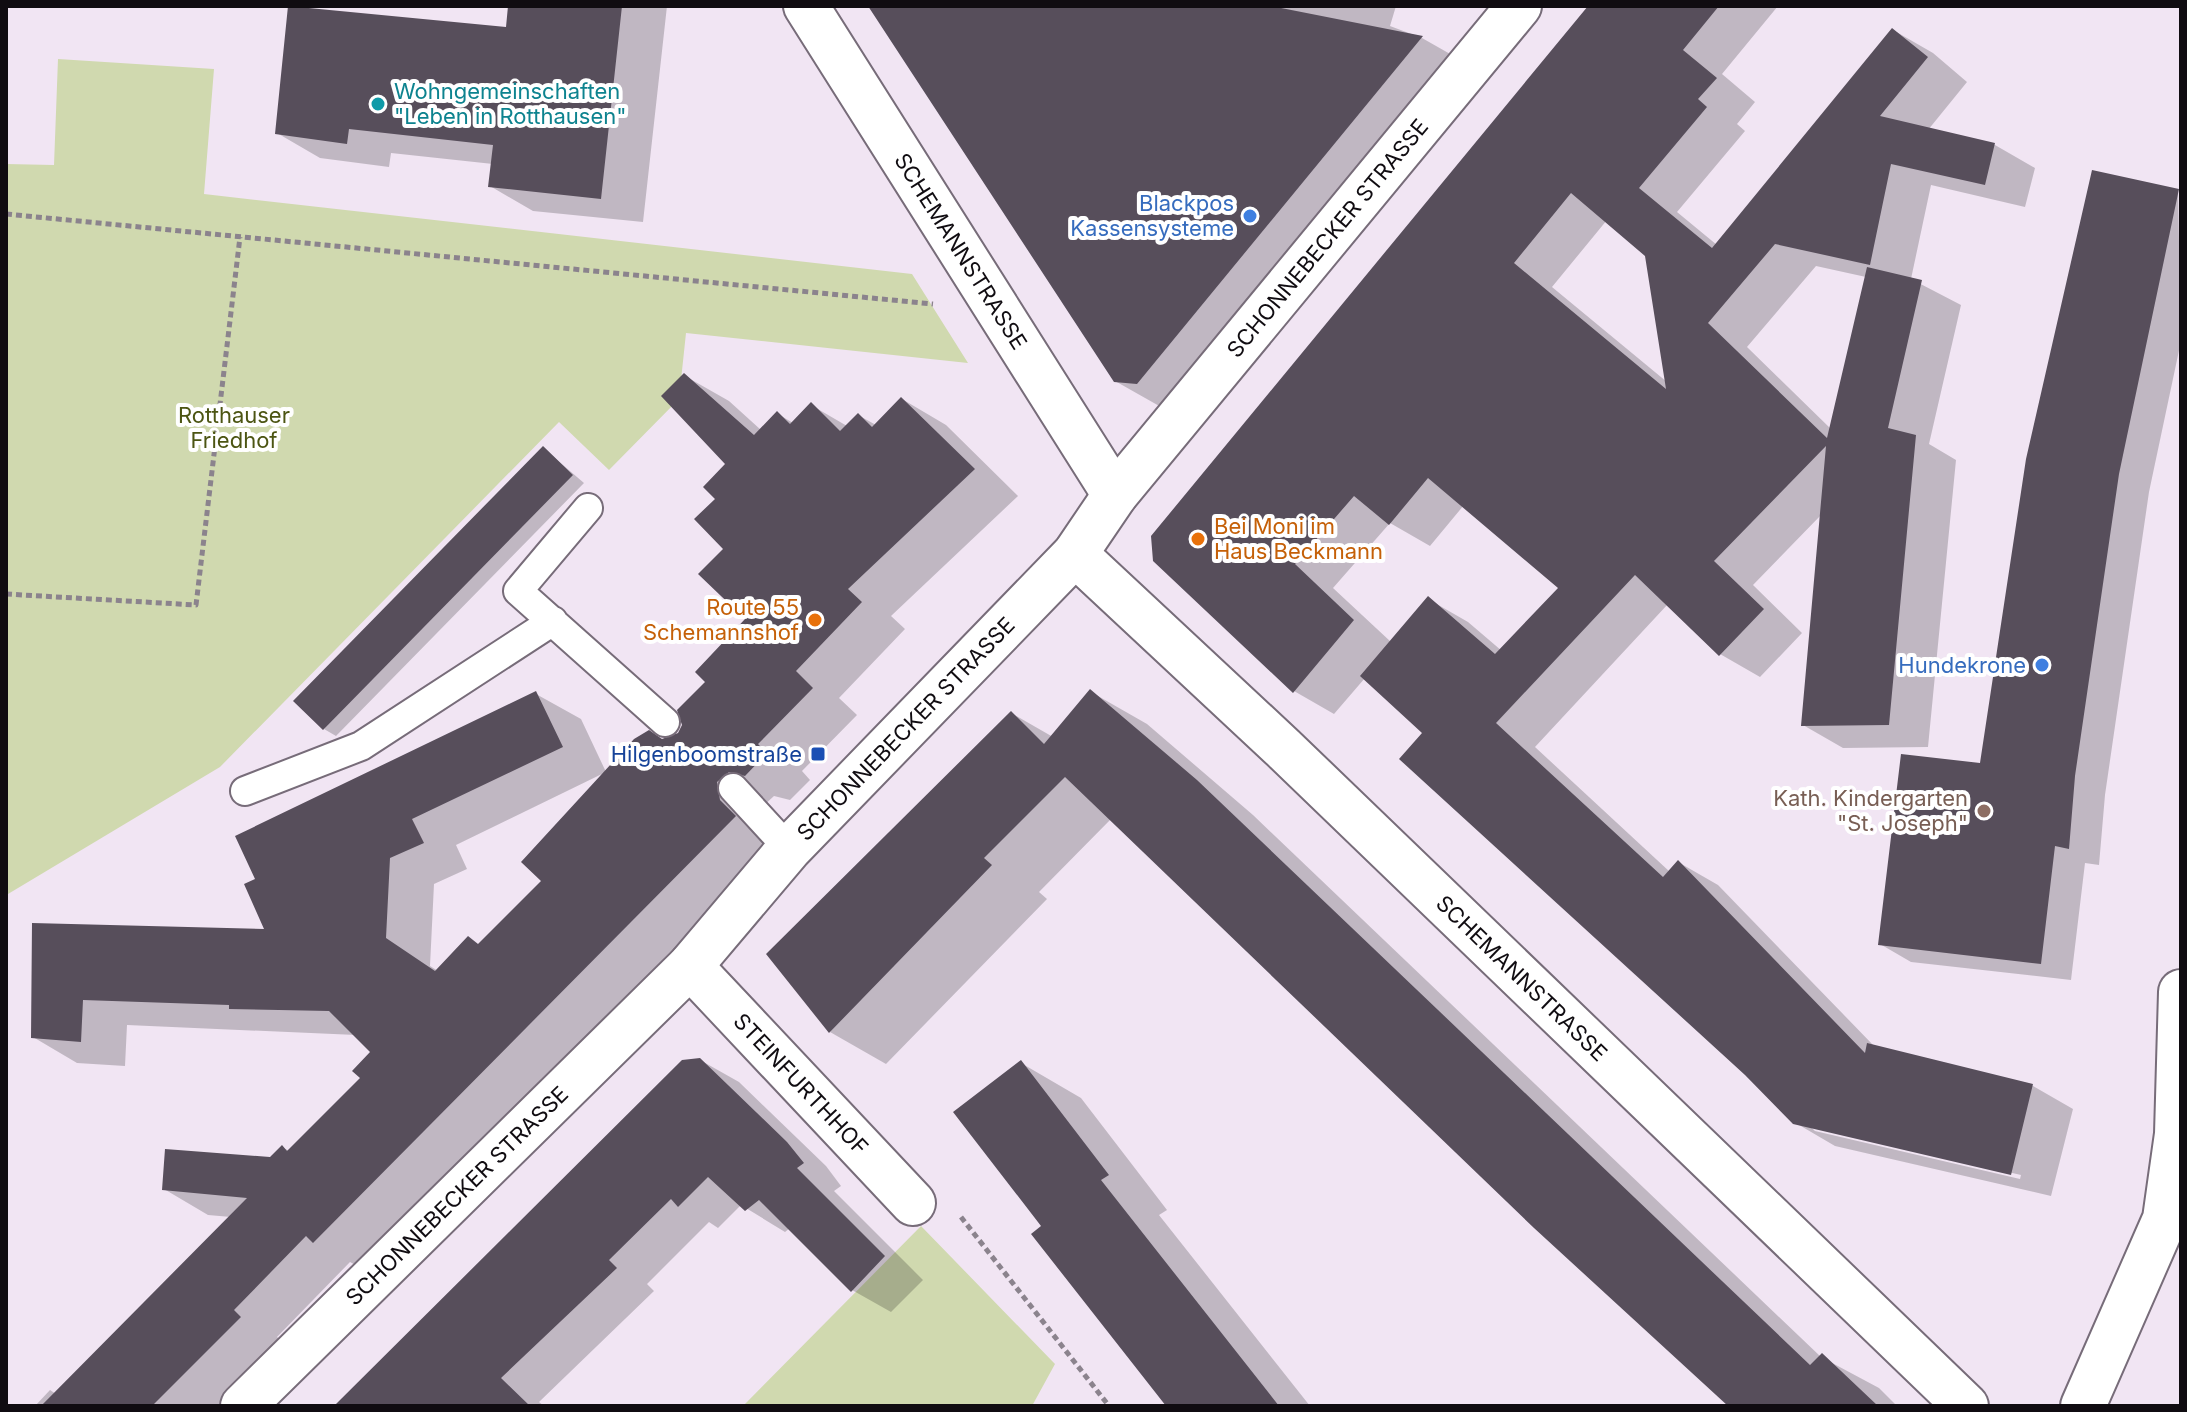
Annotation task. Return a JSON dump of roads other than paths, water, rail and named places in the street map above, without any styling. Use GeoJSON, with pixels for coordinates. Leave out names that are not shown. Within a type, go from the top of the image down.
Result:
{"type":"FeatureCollection","features":[{"type":"Feature","properties":{"kind":"street","name":"SCHEMANNSTRASSE"},"geometry":{"type":"LineString","coordinates":[[806,6],[994,298],[1115,495]]}},
{"type":"Feature","properties":{"kind":"street","name":"SCHONNEBECKER STRASSE"},"geometry":{"type":"LineString","coordinates":[[243,1406],[690,966],[789,849],[1075,554],[1115,495],[1519,6]]}},
{"type":"Feature","properties":{"kind":"street","name":"SCHEMANNSTRASSE"},"geometry":{"type":"LineString","coordinates":[[1075,554],[1283,748],[1966,1406]]}},
{"type":"Feature","properties":{"kind":"street","name":"STEINFURTHHOF"},"geometry":{"type":"LineString","coordinates":[[690,966],[913,1203]]}},
{"type":"Feature","properties":{"kind":"street"},"geometry":{"type":"LineString","coordinates":[[2083,1406],[2165,1219],[2177,1134],[2181,992]]}},
{"type":"Feature","properties":{"kind":"lane"},"geometry":{"type":"LineString","coordinates":[[588,508],[518,591],[665,722]]}},
{"type":"Feature","properties":{"kind":"lane"},"geometry":{"type":"LineString","coordinates":[[245,791],[361,746],[553,621]]}},
{"type":"Feature","properties":{"kind":"lane"},"geometry":{"type":"LineString","coordinates":[[733,788],[789,849]]}},
{"type":"Feature","properties":{"kind":"place","name":"Wohngemeinschaften \"Leben in Rotthausen\""},"geometry":{"type":"Point","coordinates":[378,104]}},
{"type":"Feature","properties":{"kind":"place","name":"Blackpos Kassensysteme"},"geometry":{"type":"Point","coordinates":[1250,216]}},
{"type":"Feature","properties":{"kind":"place","name":"Bei Moni im Haus Beckmann"},"geometry":{"type":"Point","coordinates":[1198,539]}},
{"type":"Feature","properties":{"kind":"place","name":"Route 55 Schemannshof"},"geometry":{"type":"Point","coordinates":[815,620]}},
{"type":"Feature","properties":{"kind":"place","name":"Hundekrone"},"geometry":{"type":"Point","coordinates":[2042,665]}},
{"type":"Feature","properties":{"kind":"place","name":"Hilgenboomstraße"},"geometry":{"type":"Point","coordinates":[818,754]}},
{"type":"Feature","properties":{"kind":"place","name":"Kath. Kindergarten \"St. Joseph\""},"geometry":{"type":"Point","coordinates":[1984,811]}},
{"type":"Feature","properties":{"kind":"park label","name":"Rotthauser Friedhof"},"geometry":{"type":"Point","coordinates":[234,428]}}]}
